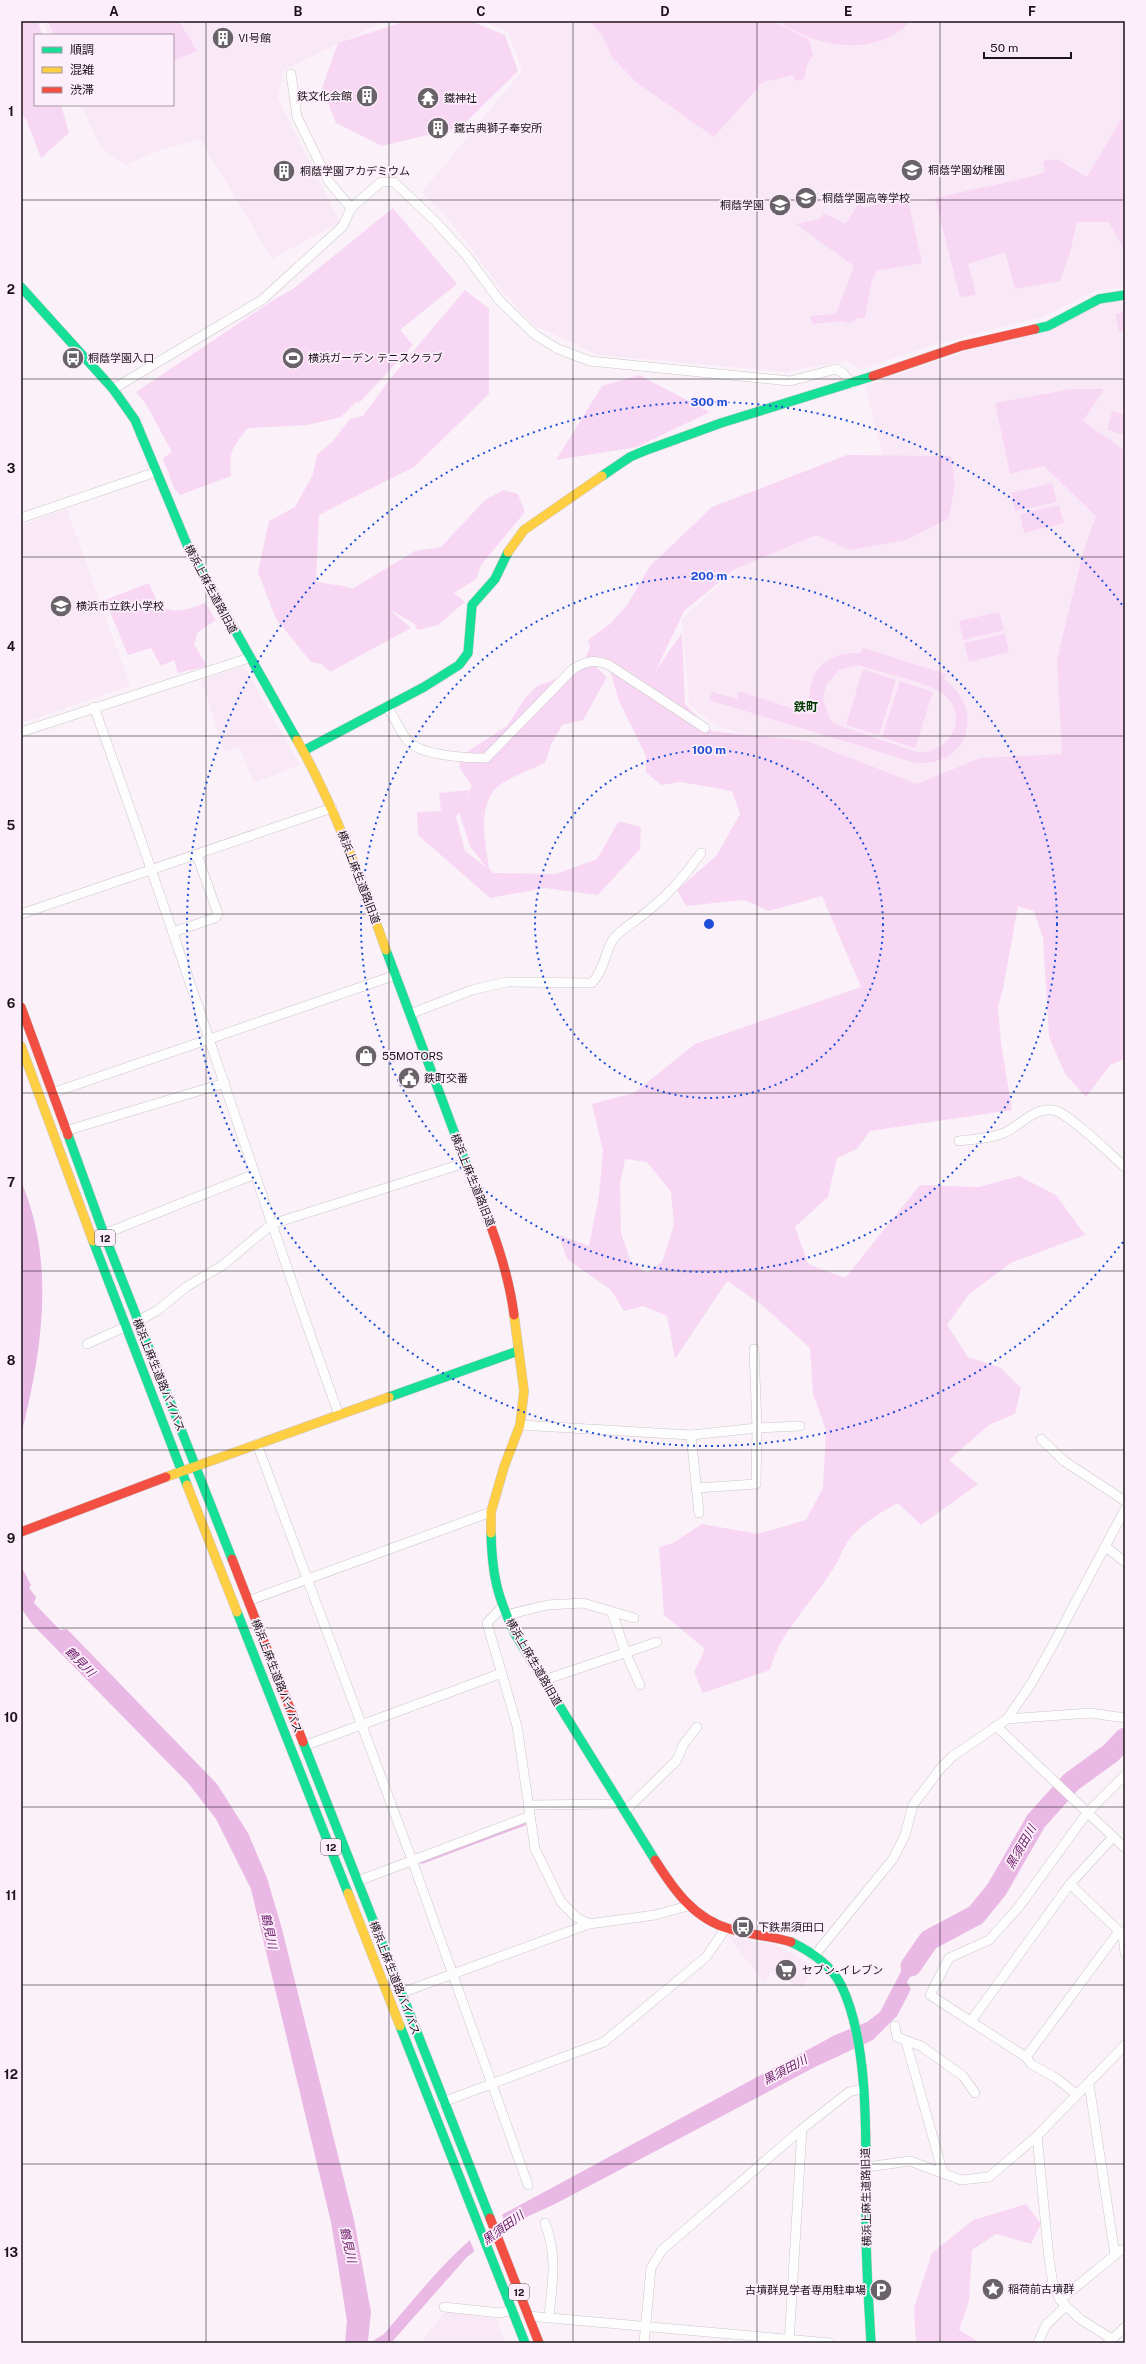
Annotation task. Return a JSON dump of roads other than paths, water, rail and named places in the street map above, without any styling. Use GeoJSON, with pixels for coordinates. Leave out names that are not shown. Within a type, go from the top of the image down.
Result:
{"type":"FeatureCollection","features":[{"type":"Feature","properties":{"kind":"street"},"geometry":{"type":"LineString","coordinates":[[291,74],[297,117],[329,182],[351,208]]}},
{"type":"Feature","properties":{"kind":"street"},"geometry":{"type":"LineString","coordinates":[[114,389],[262,300],[343,226],[351,208],[381,182],[394,182],[434,220],[466,255],[499,300],[535,336],[558,349],[590,361],[790,381],[836,369],[843,373],[851,384]]}},
{"type":"Feature","properties":{"kind":"street","name":"横浜上麻生道路旧道"},"geometry":{"type":"LineString","coordinates":[[21,287],[26,299],[114,389],[135,420],[188,547],[303,752],[332,808],[350,850],[465,1163],[490,1221],[512,1299],[524,1391],[520,1425],[504,1467],[491,1512],[492,1569],[504,1611],[515,1634],[670,1884],[688,1906],[713,1923],[726,1928],[790,1942],[826,1964],[838,1979],[848,1998],[855,2020],[860,2052],[867,2167],[866,2249],[871,2343]]}},
{"type":"Feature","properties":{"kind":"street"},"geometry":{"type":"LineString","coordinates":[[303,752],[459,665],[468,653],[471,635],[470,616],[472,605],[495,579],[512,544],[524,530],[630,457],[721,423],[851,384],[981,340],[1048,326],[1099,299],[1125,295]]}},
{"type":"Feature","properties":{"kind":"street"},"geometry":{"type":"LineString","coordinates":[[21,518],[156,472]]}},
{"type":"Feature","properties":{"kind":"street"},"geometry":{"type":"LineString","coordinates":[[21,732],[94,707],[249,658]]}},
{"type":"Feature","properties":{"kind":"street"},"geometry":{"type":"LineString","coordinates":[[387,706],[409,742],[418,748],[463,758],[486,758],[573,669],[587,661],[599,661],[609,665],[705,728]]}},
{"type":"Feature","properties":{"kind":"street"},"geometry":{"type":"LineString","coordinates":[[94,707],[211,1039],[272,1224],[339,1415]]}},
{"type":"Feature","properties":{"kind":"street"},"geometry":{"type":"LineString","coordinates":[[21,914],[152,871],[332,808]]}},
{"type":"Feature","properties":{"kind":"street"},"geometry":{"type":"LineString","coordinates":[[410,1014],[472,990],[508,982],[592,983],[601,973],[614,939],[627,925],[649,911],[677,882],[701,853]]}},
{"type":"Feature","properties":{"kind":"street"},"geometry":{"type":"LineString","coordinates":[[173,932],[215,918],[218,914],[197,855]]}},
{"type":"Feature","properties":{"kind":"street"},"geometry":{"type":"LineString","coordinates":[[52,1093],[396,975]]}},
{"type":"Feature","properties":{"kind":"street","name":"横浜上麻生道路バイパス"},"geometry":{"type":"LineString","coordinates":[[21,1007],[65,1131],[104,1234],[358,1881],[443,2102],[539,2343]]}},
{"type":"Feature","properties":{"kind":"street","name":"横浜上麻生道路バイパス"},"geometry":{"type":"LineString","coordinates":[[21,1046],[125,1327],[525,2343]]}},
{"type":"Feature","properties":{"kind":"street"},"geometry":{"type":"LineString","coordinates":[[65,1131],[225,1083]]}},
{"type":"Feature","properties":{"kind":"street"},"geometry":{"type":"LineString","coordinates":[[958,1141],[985,1138],[1005,1132],[1043,1110],[1054,1110],[1071,1120],[1125,1167]]}},
{"type":"Feature","properties":{"kind":"street"},"geometry":{"type":"LineString","coordinates":[[138,1320],[158,1310],[186,1287],[223,1265],[272,1224],[465,1163]]}},
{"type":"Feature","properties":{"kind":"street"},"geometry":{"type":"LineString","coordinates":[[104,1234],[255,1174]]}},
{"type":"Feature","properties":{"kind":"street"},"geometry":{"type":"LineString","coordinates":[[87,1344],[125,1327]]}},
{"type":"Feature","properties":{"kind":"street"},"geometry":{"type":"LineString","coordinates":[[696,1488],[756,1484],[757,1428],[754,1349]]}},
{"type":"Feature","properties":{"kind":"street"},"geometry":{"type":"LineString","coordinates":[[21,1532],[195,1466],[518,1351]]}},
{"type":"Feature","properties":{"kind":"street"},"geometry":{"type":"LineString","coordinates":[[520,1425],[691,1435],[757,1428],[800,1426]]}},
{"type":"Feature","properties":{"kind":"street"},"geometry":{"type":"LineString","coordinates":[[691,1435],[699,1513]]}},
{"type":"Feature","properties":{"kind":"street"},"geometry":{"type":"LineString","coordinates":[[1041,1439],[1064,1461],[1125,1501]]}},
{"type":"Feature","properties":{"kind":"street"},"geometry":{"type":"LineString","coordinates":[[258,1444],[412,1860],[528,2185]]}},
{"type":"Feature","properties":{"kind":"street"},"geometry":{"type":"LineString","coordinates":[[814,1956],[893,1859],[905,1835],[913,1805],[924,1789],[947,1761],[1007,1719],[1031,1684],[1106,1547],[1125,1509]]}},
{"type":"Feature","properties":{"kind":"street"},"geometry":{"type":"LineString","coordinates":[[248,1601],[491,1512]]}},
{"type":"Feature","properties":{"kind":"street"},"geometry":{"type":"LineString","coordinates":[[1106,1547],[1125,1562]]}},
{"type":"Feature","properties":{"kind":"street"},"geometry":{"type":"LineString","coordinates":[[589,1924],[576,1916],[561,1902],[535,1849],[517,1726],[487,1623],[504,1611],[547,1605],[583,1603],[634,1618]]}},
{"type":"Feature","properties":{"kind":"street"},"geometry":{"type":"LineString","coordinates":[[612,1612],[625,1651],[640,1685]]}},
{"type":"Feature","properties":{"kind":"street"},"geometry":{"type":"LineString","coordinates":[[544,1680],[625,1651],[657,1642]]}},
{"type":"Feature","properties":{"kind":"street"},"geometry":{"type":"LineString","coordinates":[[304,1746],[502,1673]]}},
{"type":"Feature","properties":{"kind":"street"},"geometry":{"type":"LineString","coordinates":[[1007,1719],[1090,1713],[1125,1718]]}},
{"type":"Feature","properties":{"kind":"street"},"geometry":{"type":"LineString","coordinates":[[996,1726],[1125,1848]]}},
{"type":"Feature","properties":{"kind":"street"},"geometry":{"type":"LineString","coordinates":[[625,1811],[677,1760],[683,1745],[697,1727]]}},
{"type":"Feature","properties":{"kind":"street"},"geometry":{"type":"LineString","coordinates":[[1076,2094],[1056,2078],[1031,2064],[1026,2057],[930,1995],[949,1958],[990,1940],[1018,1908],[1085,1811],[1125,1775]]}},
{"type":"Feature","properties":{"kind":"street"},"geometry":{"type":"LineString","coordinates":[[528,1805],[612,1804],[619,1802]]}},
{"type":"Feature","properties":{"kind":"street"},"geometry":{"type":"LineString","coordinates":[[358,1881],[530,1816]]}},
{"type":"Feature","properties":{"kind":"street"},"geometry":{"type":"LineString","coordinates":[[971,2021],[1070,1884],[1113,1837]]}},
{"type":"Feature","properties":{"kind":"street"},"geometry":{"type":"LineString","coordinates":[[1070,1884],[1123,1935],[1125,1953]]}},
{"type":"Feature","properties":{"kind":"street"},"geometry":{"type":"LineString","coordinates":[[401,1993],[452,1973],[589,1924],[655,1915],[688,1906]]}},
{"type":"Feature","properties":{"kind":"street"},"geometry":{"type":"LineString","coordinates":[[443,2102],[604,2042],[706,1957],[726,1928]]}},
{"type":"Feature","properties":{"kind":"street"},"geometry":{"type":"LineString","coordinates":[[1026,2057],[1119,1931]]}},
{"type":"Feature","properties":{"kind":"street"},"geometry":{"type":"LineString","coordinates":[[895,2026],[897,2037],[906,2042],[921,2046],[962,2076],[975,2093]]}},
{"type":"Feature","properties":{"kind":"street"},"geometry":{"type":"LineString","coordinates":[[906,2042],[943,2173]]}},
{"type":"Feature","properties":{"kind":"street"},"geometry":{"type":"LineString","coordinates":[[867,2167],[910,2161],[961,2180],[989,2177],[1037,2136],[1076,2094],[1089,2084],[1125,2045]]}},
{"type":"Feature","properties":{"kind":"street"},"geometry":{"type":"LineString","coordinates":[[1089,2084],[1115,2255]]}},
{"type":"Feature","properties":{"kind":"street"},"geometry":{"type":"LineString","coordinates":[[644,2343],[651,2268],[662,2250],[802,2129],[849,2092],[861,2088]]}},
{"type":"Feature","properties":{"kind":"street"},"geometry":{"type":"LineString","coordinates":[[789,2341],[802,2129]]}},
{"type":"Feature","properties":{"kind":"street"},"geometry":{"type":"LineString","coordinates":[[1037,2136],[1049,2259],[1054,2284],[1063,2303],[1080,2319],[1110,2341],[1125,2327]]}},
{"type":"Feature","properties":{"kind":"street"},"geometry":{"type":"LineString","coordinates":[[545,2223],[552,2241],[554,2257],[549,2318]]}},
{"type":"Feature","properties":{"kind":"street"},"geometry":{"type":"LineString","coordinates":[[1038,2343],[1046,2325],[1063,2303],[1115,2255],[1125,2250]]}},
{"type":"Feature","properties":{"kind":"street"},"geometry":{"type":"LineString","coordinates":[[444,2307],[500,2313],[512,2310]]}},
{"type":"Feature","properties":{"kind":"street"},"geometry":{"type":"LineString","coordinates":[[528,2316],[789,2341],[830,2343]]}},
{"type":"Feature","properties":{"kind":"water"},"geometry":{"type":"Polygon","coordinates":[[[21,1181],[32,1212],[39,1244],[42,1276],[42,1308],[35,1372],[21,1435],[21,1181]]]}},
{"type":"Feature","properties":{"kind":"water","name":"鶴見川"},"geometry":{"type":"Polygon","coordinates":[[[21,1566],[31,1585],[29,1588],[36,1597],[34,1603],[60,1630],[67,1629],[217,1784],[248,1833],[267,1878],[282,1929],[354,2220],[371,2312],[368,2341],[373,2341],[384,2334],[440,2269],[455,2254],[488,2225],[505,2213],[835,2035],[867,2022],[880,2012],[907,1960],[922,1940],[929,1946],[907,1982],[911,1989],[897,2016],[873,2040],[817,2066],[555,2204],[509,2225],[467,2257],[391,2343],[345,2343],[347,2321],[331,2222],[251,1889],[216,1819],[188,1783],[33,1625],[21,1608],[21,1566]]]}},
{"type":"Feature","properties":{"kind":"waterway","name":"黒須田川"},"geometry":{"type":"LineString","coordinates":[[911,1966],[929,1940],[976,1915],[997,1889],[1036,1821],[1071,1782],[1111,1753],[1125,1738]]}},
{"type":"Feature","properties":{"kind":"waterway"},"geometry":{"type":"LineString","coordinates":[[422,1862],[524,1824]]}},
{"type":"Feature","properties":{"kind":"place","name":"Ⅵ号館"},"geometry":{"type":"Point","coordinates":[223,38]}},
{"type":"Feature","properties":{"kind":"place","name":"鉄文化会館"},"geometry":{"type":"Point","coordinates":[367,96]}},
{"type":"Feature","properties":{"kind":"place","name":"鐵神社"},"geometry":{"type":"Point","coordinates":[428,98]}},
{"type":"Feature","properties":{"kind":"place","name":"鐵古典獅子奉安所"},"geometry":{"type":"Point","coordinates":[438,128]}},
{"type":"Feature","properties":{"kind":"place","name":"桐蔭学園幼稚園"},"geometry":{"type":"Point","coordinates":[912,170]}},
{"type":"Feature","properties":{"kind":"place","name":"桐蔭学園アカデミウム"},"geometry":{"type":"Point","coordinates":[284,171]}},
{"type":"Feature","properties":{"kind":"place","name":"桐蔭学園高等学校"},"geometry":{"type":"Point","coordinates":[806,198]}},
{"type":"Feature","properties":{"kind":"place","name":"桐蔭学園"},"geometry":{"type":"Point","coordinates":[780,205]}},
{"type":"Feature","properties":{"kind":"place","name":"桐蔭学園入口"},"geometry":{"type":"Point","coordinates":[73,358]}},
{"type":"Feature","properties":{"kind":"place","name":"横浜ガーデン テニスクラブ"},"geometry":{"type":"Point","coordinates":[293,358]}},
{"type":"Feature","properties":{"kind":"place","name":"横浜市立鉄小学校"},"geometry":{"type":"Point","coordinates":[61,606]}},
{"type":"Feature","properties":{"kind":"place","name":"55MOTORS"},"geometry":{"type":"Point","coordinates":[366,1056]}},
{"type":"Feature","properties":{"kind":"place","name":"鉄町交番"},"geometry":{"type":"Point","coordinates":[409,1078]}},
{"type":"Feature","properties":{"kind":"place","name":"下鉄黒須田口"},"geometry":{"type":"Point","coordinates":[743,1927]}},
{"type":"Feature","properties":{"kind":"place","name":"セブン-イレブン"},"geometry":{"type":"Point","coordinates":[786,1970]}},
{"type":"Feature","properties":{"kind":"place","name":"稲荷前古墳群"},"geometry":{"type":"Point","coordinates":[993,2289]}},
{"type":"Feature","properties":{"kind":"place","name":"古墳群見学者専用駐車場"},"geometry":{"type":"Point","coordinates":[881,2290]}},
{"type":"Feature","properties":{"kind":"district","name":"鉄町"},"geometry":{"type":"Point","coordinates":[806,707]}}]}
